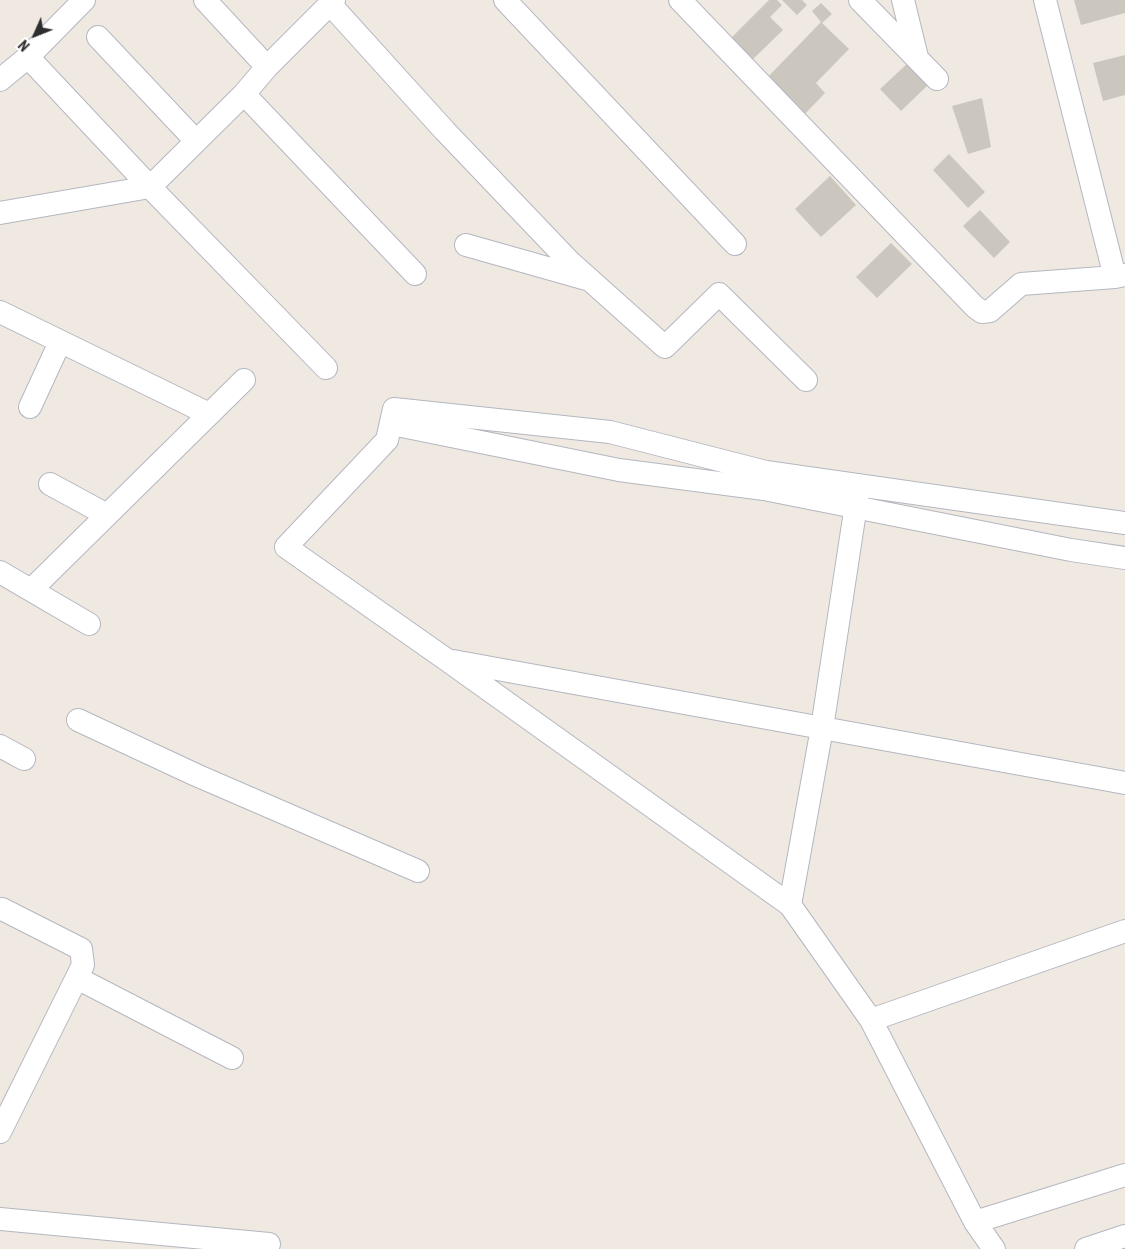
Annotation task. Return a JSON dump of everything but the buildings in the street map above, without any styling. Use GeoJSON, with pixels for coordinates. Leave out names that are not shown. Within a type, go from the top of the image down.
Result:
{"type":"FeatureCollection","features":[{"type":"Feature","properties":{"kind":"street"},"geometry":{"type":"LineString","coordinates":[[0,80],[28,57],[84,0]]}},
{"type":"Feature","properties":{"kind":"street"},"geometry":{"type":"LineString","coordinates":[[205,0],[267,67]]}},
{"type":"Feature","properties":{"kind":"street"},"geometry":{"type":"LineString","coordinates":[[505,0],[735,244]]}},
{"type":"Feature","properties":{"kind":"street"},"geometry":{"type":"LineString","coordinates":[[680,0],[975,307],[982,312],[990,311],[1021,284],[1120,276],[1045,0]]}},
{"type":"Feature","properties":{"kind":"street"},"geometry":{"type":"LineString","coordinates":[[860,0],[937,79]]}},
{"type":"Feature","properties":{"kind":"street"},"geometry":{"type":"LineString","coordinates":[[903,0],[917,58]]}},
{"type":"Feature","properties":{"kind":"street"},"geometry":{"type":"LineString","coordinates":[[0,213],[150,187],[244,94],[267,67],[332,2],[451,138],[570,262],[665,347],[719,294],[806,380]]}},
{"type":"Feature","properties":{"kind":"street"},"geometry":{"type":"LineString","coordinates":[[98,36],[196,141]]}},
{"type":"Feature","properties":{"kind":"street"},"geometry":{"type":"LineString","coordinates":[[28,57],[150,187],[326,368]]}},
{"type":"Feature","properties":{"kind":"street"},"geometry":{"type":"LineString","coordinates":[[244,94],[414,274]]}},
{"type":"Feature","properties":{"kind":"street"},"geometry":{"type":"LineString","coordinates":[[466,245],[590,280]]}},
{"type":"Feature","properties":{"kind":"street"},"geometry":{"type":"LineString","coordinates":[[0,312],[209,414]]}},
{"type":"Feature","properties":{"kind":"street"},"geometry":{"type":"LineString","coordinates":[[30,408],[60,342]]}},
{"type":"Feature","properties":{"kind":"street"},"geometry":{"type":"LineString","coordinates":[[32,590],[244,380]]}},
{"type":"Feature","properties":{"kind":"street"},"geometry":{"type":"LineString","coordinates":[[393,416],[610,432],[766,472],[1125,523]]}},
{"type":"Feature","properties":{"kind":"street"},"geometry":{"type":"LineString","coordinates":[[393,416],[619,470],[764,489],[1071,550],[1125,558]]}},
{"type":"Feature","properties":{"kind":"street"},"geometry":{"type":"LineString","coordinates":[[393,416],[387,440],[286,547],[790,905],[871,1020],[975,1222],[994,1249]]}},
{"type":"Feature","properties":{"kind":"street"},"geometry":{"type":"LineString","coordinates":[[50,484],[107,515]]}},
{"type":"Feature","properties":{"kind":"street"},"geometry":{"type":"LineString","coordinates":[[790,905],[822,728],[859,485]]}},
{"type":"Feature","properties":{"kind":"street"},"geometry":{"type":"LineString","coordinates":[[0,572],[88,624]]}},
{"type":"Feature","properties":{"kind":"street"},"geometry":{"type":"LineString","coordinates":[[447,660],[1125,783]]}},
{"type":"Feature","properties":{"kind":"street"},"geometry":{"type":"LineString","coordinates":[[78,720],[196,775],[418,871]]}},
{"type":"Feature","properties":{"kind":"street"},"geometry":{"type":"LineString","coordinates":[[0,746],[24,759]]}},
{"type":"Feature","properties":{"kind":"street"},"geometry":{"type":"LineString","coordinates":[[0,1132],[83,965],[81,949],[2,909]]}},
{"type":"Feature","properties":{"kind":"street"},"geometry":{"type":"LineString","coordinates":[[871,1020],[1125,931]]}},
{"type":"Feature","properties":{"kind":"street"},"geometry":{"type":"LineString","coordinates":[[77,978],[232,1058]]}},
{"type":"Feature","properties":{"kind":"street"},"geometry":{"type":"LineString","coordinates":[[975,1222],[1125,1175]]}},
{"type":"Feature","properties":{"kind":"street"},"geometry":{"type":"LineString","coordinates":[[0,1219],[269,1244]]}},
{"type":"Feature","properties":{"kind":"street"},"geometry":{"type":"LineString","coordinates":[[1086,1249],[1125,1236]]}}]}
